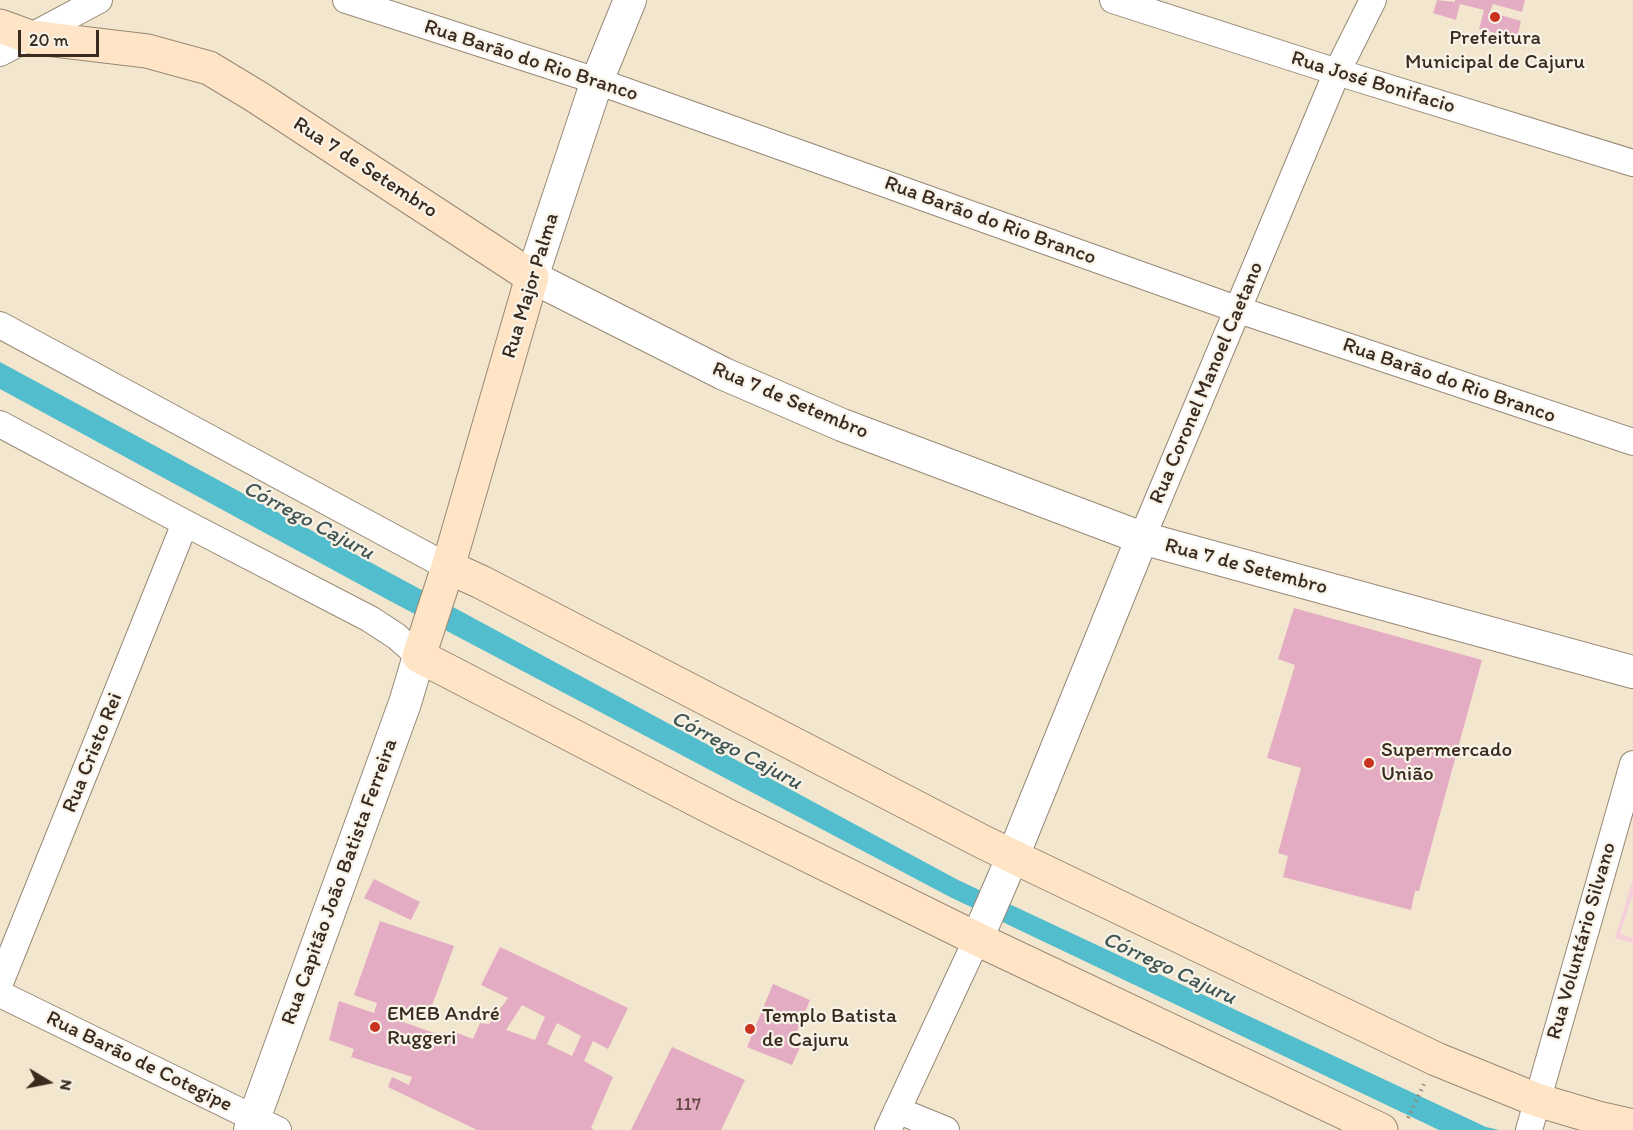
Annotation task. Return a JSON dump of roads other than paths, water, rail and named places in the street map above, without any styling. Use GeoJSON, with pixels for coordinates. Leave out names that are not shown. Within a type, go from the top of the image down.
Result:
{"type":"FeatureCollection","features":[{"type":"Feature","properties":{"kind":"main road","name":"Rua 7 de Setembro"},"geometry":{"type":"LineString","coordinates":[[0,26],[30,37],[147,51],[209,68],[532,277]]}},
{"type":"Feature","properties":{"kind":"main road","name":"Rua Major Palma"},"geometry":{"type":"LineString","coordinates":[[422,645],[446,572],[532,277]]}},
{"type":"Feature","properties":{"kind":"main road"},"geometry":{"type":"LineString","coordinates":[[446,572],[481,582],[1010,863],[1436,1059],[1533,1116],[1598,1118],[1633,1126]]}},
{"type":"Feature","properties":{"kind":"main road"},"geometry":{"type":"LineString","coordinates":[[422,645],[724,814],[981,930],[1394,1125]]}},
{"type":"Feature","properties":{"kind":"street"},"geometry":{"type":"LineString","coordinates":[[0,53],[99,0]]}},
{"type":"Feature","properties":{"kind":"street","name":"Rua Barão do Rio Branco"},"geometry":{"type":"LineString","coordinates":[[346,0],[597,81],[1239,310],[1633,442]]}},
{"type":"Feature","properties":{"kind":"street","name":"Rua Major Palma"},"geometry":{"type":"LineString","coordinates":[[532,277],[597,81],[630,0]]}},
{"type":"Feature","properties":{"kind":"street","name":"Rua José Bonifacio"},"geometry":{"type":"LineString","coordinates":[[1113,0],[1633,163]]}},
{"type":"Feature","properties":{"kind":"street","name":"Rua Coronel Manoel Caetano"},"geometry":{"type":"LineString","coordinates":[[981,930],[1337,72],[1373,0]]}},
{"type":"Feature","properties":{"kind":"street","name":"Rua 7 de Setembro"},"geometry":{"type":"LineString","coordinates":[[532,277],[724,374],[842,426],[1142,538],[1633,672]]}},
{"type":"Feature","properties":{"kind":"street"},"geometry":{"type":"LineString","coordinates":[[0,325],[446,572]]}},
{"type":"Feature","properties":{"kind":"street"},"geometry":{"type":"LineString","coordinates":[[0,424],[370,619],[396,636],[422,645]]}},
{"type":"Feature","properties":{"kind":"street","name":"Rua Cristo Rei"},"geometry":{"type":"LineString","coordinates":[[0,983],[185,523]]}},
{"type":"Feature","properties":{"kind":"street","name":"Rua Capitão João Batista Ferreira"},"geometry":{"type":"LineString","coordinates":[[261,1126],[405,703],[422,645]]}},
{"type":"Feature","properties":{"kind":"street","name":"Rua Voluntário Silvano"},"geometry":{"type":"LineString","coordinates":[[1533,1116],[1633,764]]}},
{"type":"Feature","properties":{"kind":"street"},"geometry":{"type":"LineString","coordinates":[[946,1130],[892,1120],[981,930]]}},
{"type":"Feature","properties":{"kind":"street","name":"Rua Barão de Cotegipe"},"geometry":{"type":"LineString","coordinates":[[0,994],[261,1126]]}},
{"type":"Feature","properties":{"kind":"water"},"geometry":{"type":"Polygon","coordinates":[[[0,362],[958,880],[1486,1127],[1499,1130],[1439,1130],[950,897],[392,602],[0,389],[0,362]]]}},
{"type":"Feature","properties":{"kind":"place","name":"Prefeitura Municipal de Cajuru"},"geometry":{"type":"Point","coordinates":[1495,17]}},
{"type":"Feature","properties":{"kind":"place","name":"Supermercado União"},"geometry":{"type":"Point","coordinates":[1369,763]}},
{"type":"Feature","properties":{"kind":"place","name":"EMEB André Ruggeri"},"geometry":{"type":"Point","coordinates":[375,1027]}},
{"type":"Feature","properties":{"kind":"place","name":"Templo Batista de Cajuru"},"geometry":{"type":"Point","coordinates":[750,1029]}},
{"type":"Feature","properties":{"kind":"water label","name":"Córrego Cajuru"},"geometry":{"type":"Point","coordinates":[308,521]}},
{"type":"Feature","properties":{"kind":"water label","name":"Córrego Cajuru"},"geometry":{"type":"Point","coordinates":[736,751]}},
{"type":"Feature","properties":{"kind":"water label","name":"Córrego Cajuru"},"geometry":{"type":"Point","coordinates":[1169,969]}}]}
